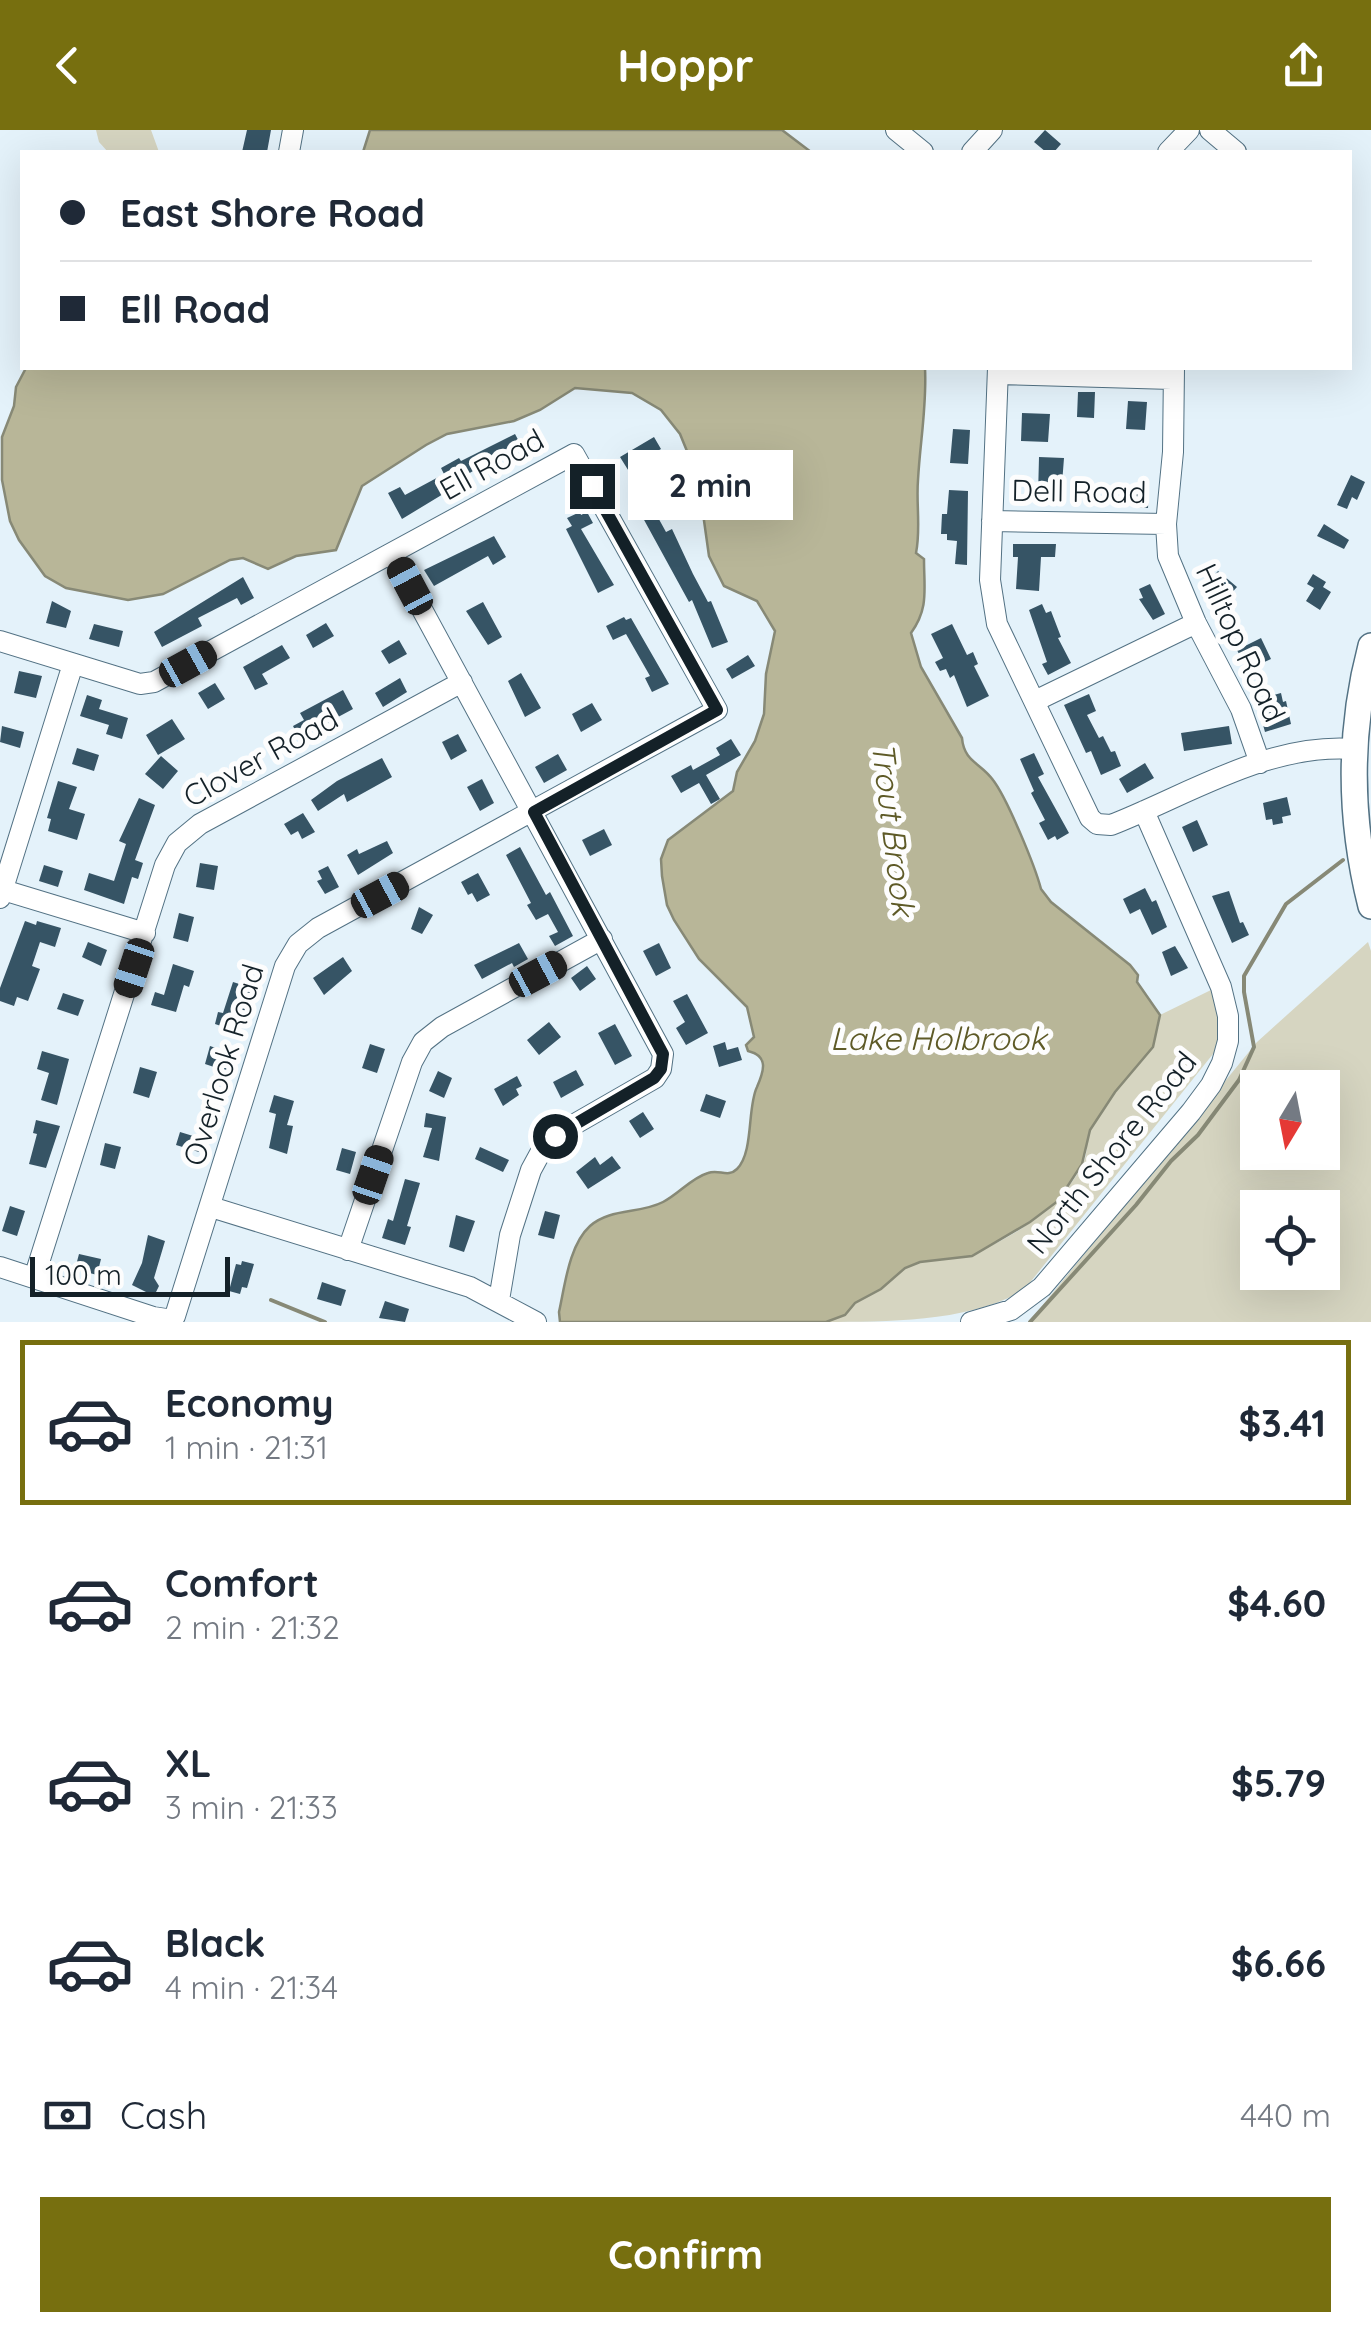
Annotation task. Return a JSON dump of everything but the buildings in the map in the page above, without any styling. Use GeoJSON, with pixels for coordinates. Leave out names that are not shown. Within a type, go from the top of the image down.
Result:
{"type":"FeatureCollection","features":[{"type":"Feature","properties":{"kind":"main road"},"geometry":{"type":"LineString","coordinates":[[1371,646],[1353,750],[1356,831],[1371,906]]}},
{"type":"Feature","properties":{"kind":"street"},"geometry":{"type":"LineString","coordinates":[[896,130],[921,150]]}},
{"type":"Feature","properties":{"kind":"street"},"geometry":{"type":"LineString","coordinates":[[974,150],[992,130]]}},
{"type":"Feature","properties":{"kind":"street"},"geometry":{"type":"LineString","coordinates":[[1170,150],[1189,130]]}},
{"type":"Feature","properties":{"kind":"street"},"geometry":{"type":"LineString","coordinates":[[1210,130],[1234,150]]}},
{"type":"Feature","properties":{"kind":"street"},"geometry":{"type":"LineString","coordinates":[[1173,374],[998,371],[992,606],[1084,808],[1098,824],[1112,825],[1260,763],[1315,750],[1353,750]]}},
{"type":"Feature","properties":{"kind":"street","name":"Hilltop Road"},"geometry":{"type":"LineString","coordinates":[[1173,374],[1173,452],[1166,524],[1170,565],[1235,696],[1260,763]]}},
{"type":"Feature","properties":{"kind":"street","name":"Ell Road"},"geometry":{"type":"LineString","coordinates":[[392,554],[574,454],[717,710]]}},
{"type":"Feature","properties":{"kind":"street","name":"Dell Road"},"geometry":{"type":"LineString","coordinates":[[992,521],[1166,524]]}},
{"type":"Feature","properties":{"kind":"street"},"geometry":{"type":"LineString","coordinates":[[0,642],[140,684],[154,682],[392,554],[658,1040],[662,1065],[650,1082],[561,1132],[544,1146],[531,1170],[510,1235],[499,1300]]}},
{"type":"Feature","properties":{"kind":"street"},"geometry":{"type":"LineString","coordinates":[[1035,701],[1196,624]]}},
{"type":"Feature","properties":{"kind":"street"},"geometry":{"type":"LineString","coordinates":[[72,664],[1,892],[145,933]]}},
{"type":"Feature","properties":{"kind":"street","name":"Clover Road"},"geometry":{"type":"LineString","coordinates":[[34,1278],[165,864],[182,837],[462,682]]}},
{"type":"Feature","properties":{"kind":"street","name":"Overlook Road"},"geometry":{"type":"LineString","coordinates":[[34,1278],[154,1317],[171,1318],[180,1306],[285,966],[298,944],[318,928],[717,710]]}},
{"type":"Feature","properties":{"kind":"street","name":"North Shore Road"},"geometry":{"type":"LineString","coordinates":[[971,1322],[1011,1310],[1042,1287],[1200,1102],[1224,1057],[1228,1024],[1221,988],[1144,811]]}},
{"type":"Feature","properties":{"kind":"street"},"geometry":{"type":"LineString","coordinates":[[348,1250],[412,1062],[423,1042],[442,1026],[602,939]]}},
{"type":"Feature","properties":{"kind":"street"},"geometry":{"type":"LineString","coordinates":[[211,1208],[470,1287],[536,1322]]}},
{"type":"Feature","properties":{"kind":"street"},"geometry":{"type":"LineString","coordinates":[[0,1267],[34,1278]]}},
{"type":"Feature","properties":{"kind":"green space"},"geometry":{"type":"Polygon","coordinates":[[[96,130],[151,130],[158,150],[106,150],[96,130]]]}},
{"type":"Feature","properties":{"kind":"green space"},"geometry":{"type":"Polygon","coordinates":[[[1368,942],[1371,1322],[1029,1322],[1257,1042],[1368,942]]]}},
{"type":"Feature","properties":{"kind":"green space"},"geometry":{"type":"Polygon","coordinates":[[[1211,990],[1219,1016],[1217,1049],[1024,1290],[1003,1301],[954,1314],[826,1322],[879,1290],[907,1267],[981,1250],[1011,1235],[1054,1203],[1085,1158],[1091,1126],[1150,1048],[1160,1015],[1211,990]]]}},
{"type":"Feature","properties":{"kind":"water"},"geometry":{"type":"Polygon","coordinates":[[[370,130],[782,130],[808,150],[364,150],[370,130]]]}},
{"type":"Feature","properties":{"kind":"water","name":"Lake Holbrook"},"geometry":{"type":"Polygon","coordinates":[[[25,370],[925,370],[916,553],[924,559],[924,598],[921,615],[911,633],[921,667],[962,738],[966,752],[999,789],[1041,889],[1051,902],[1130,965],[1160,1015],[1153,1047],[1115,1092],[1090,1130],[1082,1164],[1058,1201],[972,1256],[920,1262],[905,1268],[881,1289],[855,1303],[845,1315],[826,1322],[560,1322],[569,1266],[577,1244],[590,1226],[607,1216],[663,1202],[702,1175],[737,1169],[746,1152],[754,1096],[763,1070],[762,1060],[748,1051],[746,1045],[754,1037],[747,1007],[699,959],[667,905],[662,876],[661,859],[668,840],[733,791],[737,772],[755,741],[764,714],[766,674],[775,631],[757,601],[724,586],[709,556],[698,478],[680,434],[661,410],[632,393],[575,388],[514,421],[447,434],[362,486],[336,550],[296,556],[268,569],[243,558],[230,560],[163,594],[128,600],[66,588],[45,576],[19,540],[10,521],[2,480],[2,437],[14,406],[16,387],[25,370]]]}},
{"type":"Feature","properties":{"kind":"waterway"},"geometry":{"type":"LineString","coordinates":[[1030,1322],[1198,1135],[1239,1080],[1254,1047],[1244,976],[1286,904],[1343,860]]}},
{"type":"Feature","properties":{"kind":"waterway"},"geometry":{"type":"LineString","coordinates":[[271,1300],[325,1322]]}},
{"type":"Feature","properties":{"kind":"route"},"geometry":{"type":"LineString","coordinates":[[555,1136],[654,1078],[661,1069],[663,1054],[534,812],[717,710],[592,486]]}},
{"type":"Feature","properties":{"kind":"water label","name":"Trout Brook"},"geometry":{"type":"Point","coordinates":[893,829]}}]}
